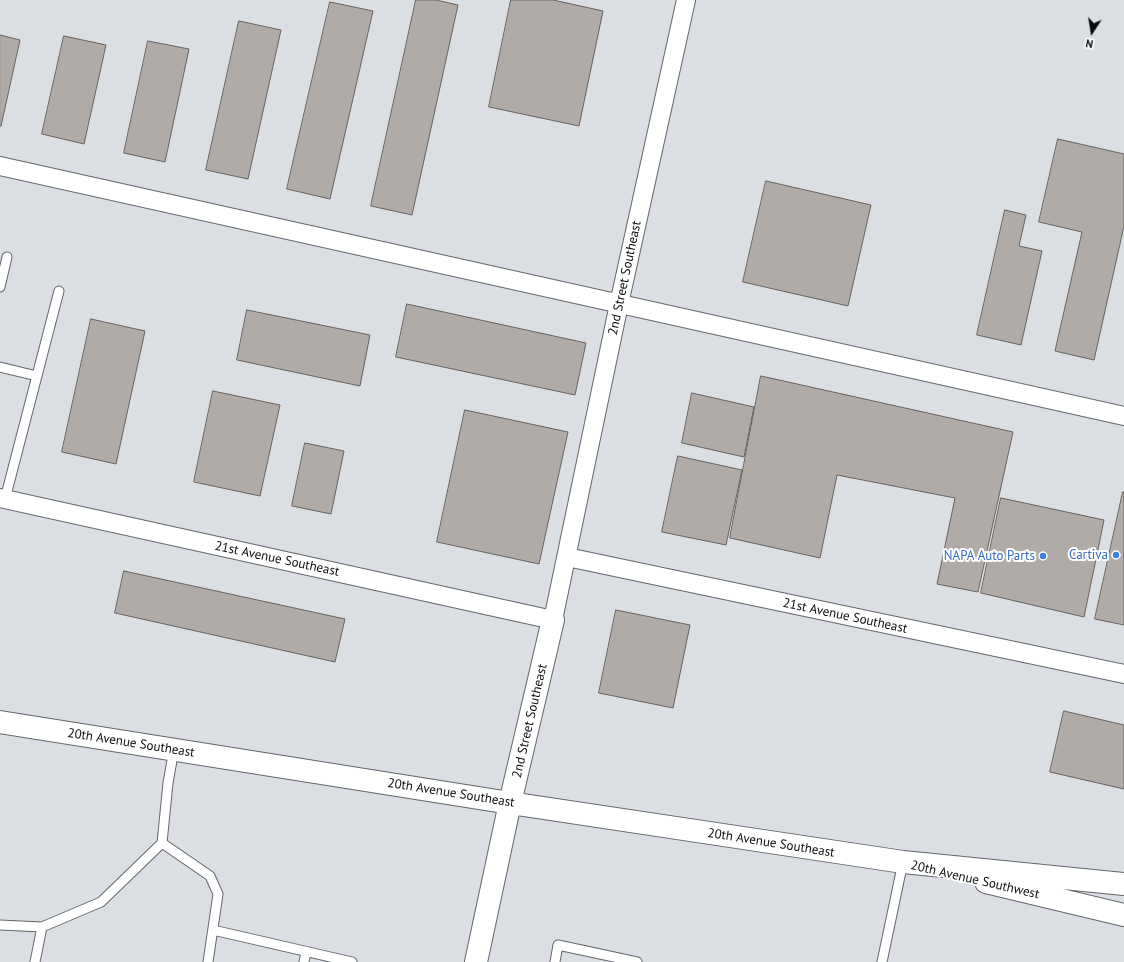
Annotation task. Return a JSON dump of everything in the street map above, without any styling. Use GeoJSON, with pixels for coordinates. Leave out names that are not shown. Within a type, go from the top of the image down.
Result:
{"type":"FeatureCollection","features":[{"type":"Feature","properties":{"kind":"street","name":"2nd Street Southeast"},"geometry":{"type":"LineString","coordinates":[[476,962],[510,803],[567,557],[619,304],[686,0]]}},
{"type":"Feature","properties":{"kind":"street"},"geometry":{"type":"LineString","coordinates":[[0,166],[1124,416]]}},
{"type":"Feature","properties":{"kind":"street","name":"21st Avenue Southeast"},"geometry":{"type":"LineString","coordinates":[[3,498],[553,620]]}},
{"type":"Feature","properties":{"kind":"street","name":"21st Avenue Southeast"},"geometry":{"type":"LineString","coordinates":[[567,557],[1124,674]]}},
{"type":"Feature","properties":{"kind":"street","name":"20th Avenue Southeast"},"geometry":{"type":"LineString","coordinates":[[0,722],[510,803],[903,862]]}},
{"type":"Feature","properties":{"kind":"street","name":"20th Avenue Southwest"},"geometry":{"type":"LineString","coordinates":[[903,862],[1124,884]]}},
{"type":"Feature","properties":{"kind":"street","name":"20th Avenue Southwest"},"geometry":{"type":"LineString","coordinates":[[903,862],[1124,914]]}},
{"type":"Feature","properties":{"kind":"lane"},"geometry":{"type":"LineString","coordinates":[[0,287],[7,257]]}},
{"type":"Feature","properties":{"kind":"lane"},"geometry":{"type":"LineString","coordinates":[[3,498],[59,290]]}},
{"type":"Feature","properties":{"kind":"lane"},"geometry":{"type":"LineString","coordinates":[[0,367],[37,376]]}},
{"type":"Feature","properties":{"kind":"lane"},"geometry":{"type":"LineString","coordinates":[[0,925],[42,927],[101,902],[162,843],[168,784],[174,750]]}},
{"type":"Feature","properties":{"kind":"lane"},"geometry":{"type":"LineString","coordinates":[[162,843],[210,876],[218,894],[208,962]]}},
{"type":"Feature","properties":{"kind":"lane"},"geometry":{"type":"LineString","coordinates":[[882,962],[903,862]]}},
{"type":"Feature","properties":{"kind":"lane"},"geometry":{"type":"LineString","coordinates":[[34,962],[42,927]]}},
{"type":"Feature","properties":{"kind":"lane"},"geometry":{"type":"LineString","coordinates":[[213,930],[352,962]]}},
{"type":"Feature","properties":{"kind":"lane"},"geometry":{"type":"LineString","coordinates":[[555,962],[558,945],[637,962]]}},
{"type":"Feature","properties":{"kind":"lane"},"geometry":{"type":"LineString","coordinates":[[304,962],[306,952]]}},
{"type":"Feature","properties":{"kind":"building"},"geometry":{"type":"Polygon","coordinates":[[[416,0],[436,0],[458,5],[412,215],[371,206],[416,0]]]}},
{"type":"Feature","properties":{"kind":"building"},"geometry":{"type":"Polygon","coordinates":[[[511,0],[553,0],[603,11],[579,126],[489,107],[511,0]]]}},
{"type":"Feature","properties":{"kind":"building"},"geometry":{"type":"Polygon","coordinates":[[[330,2],[373,11],[330,199],[287,189],[330,2]]]}},
{"type":"Feature","properties":{"kind":"building"},"geometry":{"type":"Polygon","coordinates":[[[239,21],[281,30],[248,179],[206,170],[239,21]]]}},
{"type":"Feature","properties":{"kind":"building"},"geometry":{"type":"Polygon","coordinates":[[[0,35],[20,40],[1,126],[0,126],[0,35]]]}},
{"type":"Feature","properties":{"kind":"building"},"geometry":{"type":"Polygon","coordinates":[[[64,36],[106,45],[84,144],[42,134],[64,36]]]}},
{"type":"Feature","properties":{"kind":"building"},"geometry":{"type":"Polygon","coordinates":[[[148,41],[189,49],[165,162],[124,153],[148,41]]]}},
{"type":"Feature","properties":{"kind":"building"},"geometry":{"type":"Polygon","coordinates":[[[1058,139],[1124,154],[1124,226],[1094,360],[1055,351],[1082,232],[1039,222],[1058,139]]]}},
{"type":"Feature","properties":{"kind":"building"},"geometry":{"type":"Polygon","coordinates":[[[766,181],[871,205],[848,306],[743,282],[766,181]]]}},
{"type":"Feature","properties":{"kind":"building"},"geometry":{"type":"Polygon","coordinates":[[[1005,210],[1026,215],[1019,246],[1042,251],[1021,345],[977,335],[1005,210]]]}},
{"type":"Feature","properties":{"kind":"building"},"geometry":{"type":"Polygon","coordinates":[[[407,304],[586,343],[575,395],[396,357],[407,304]]]}},
{"type":"Feature","properties":{"kind":"building"},"geometry":{"type":"Polygon","coordinates":[[[247,310],[370,335],[360,386],[237,360],[247,310]]]}},
{"type":"Feature","properties":{"kind":"building"},"geometry":{"type":"Polygon","coordinates":[[[91,319],[145,331],[116,464],[62,452],[91,319]]]}},
{"type":"Feature","properties":{"kind":"building"},"geometry":{"type":"Polygon","coordinates":[[[761,376],[1013,432],[978,592],[937,584],[955,498],[837,475],[820,558],[730,538],[761,376]]]}},
{"type":"Feature","properties":{"kind":"building"},"geometry":{"type":"Polygon","coordinates":[[[213,391],[280,405],[260,496],[194,482],[213,391]]]}},
{"type":"Feature","properties":{"kind":"building"},"geometry":{"type":"Polygon","coordinates":[[[692,393],[754,407],[744,457],[682,443],[692,393]]]}},
{"type":"Feature","properties":{"kind":"building"},"geometry":{"type":"Polygon","coordinates":[[[465,410],[568,432],[539,564],[437,542],[465,410]]]}},
{"type":"Feature","properties":{"kind":"building"},"geometry":{"type":"Polygon","coordinates":[[[305,443],[344,451],[331,514],[292,506],[305,443]]]}},
{"type":"Feature","properties":{"kind":"building"},"geometry":{"type":"Polygon","coordinates":[[[678,456],[742,470],[726,545],[662,532],[678,456]]]}},
{"type":"Feature","properties":{"kind":"building","name":"Cartiva"},"geometry":{"type":"Polygon","coordinates":[[[1124,492],[1124,625],[1095,619],[1124,492]]]}},
{"type":"Feature","properties":{"kind":"building","name":"NAPA Auto Parts"},"geometry":{"type":"Polygon","coordinates":[[[1001,498],[1104,520],[1084,617],[981,593],[1001,498]]]}},
{"type":"Feature","properties":{"kind":"building"},"geometry":{"type":"Polygon","coordinates":[[[124,571],[345,619],[335,662],[115,613],[124,571]]]}},
{"type":"Feature","properties":{"kind":"building"},"geometry":{"type":"Polygon","coordinates":[[[616,610],[690,625],[673,708],[599,693],[616,610]]]}},
{"type":"Feature","properties":{"kind":"building"},"geometry":{"type":"Polygon","coordinates":[[[1064,711],[1124,725],[1124,789],[1050,772],[1064,711]]]}},
{"type":"Feature","properties":{"kind":"place","name":"Cartiva"},"geometry":{"type":"Point","coordinates":[1116,555]}},
{"type":"Feature","properties":{"kind":"place","name":"NAPA Auto Parts"},"geometry":{"type":"Point","coordinates":[1043,556]}}]}
